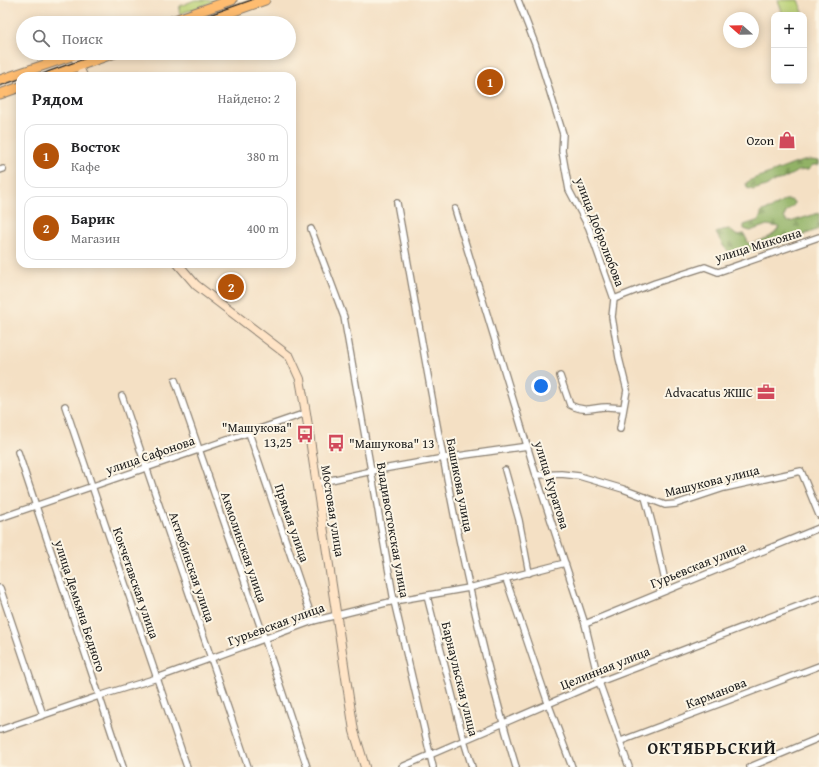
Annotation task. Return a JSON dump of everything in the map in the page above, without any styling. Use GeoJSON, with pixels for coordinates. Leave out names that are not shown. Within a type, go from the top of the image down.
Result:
{"type":"FeatureCollection","features":[{"type":"Feature","properties":{"kind":"main road"},"geometry":{"type":"LineString","coordinates":[[186,16],[232,0]]}},
{"type":"Feature","properties":{"kind":"main road"},"geometry":{"type":"LineString","coordinates":[[220,16],[265,0]]}},
{"type":"Feature","properties":{"kind":"main road"},"geometry":{"type":"LineString","coordinates":[[24,72],[59,60]]}},
{"type":"Feature","properties":{"kind":"main road"},"geometry":{"type":"LineString","coordinates":[[62,72],[96,60]]}},
{"type":"Feature","properties":{"kind":"main road"},"geometry":{"type":"LineString","coordinates":[[0,80],[16,75]]}},
{"type":"Feature","properties":{"kind":"main road"},"geometry":{"type":"LineString","coordinates":[[0,94],[16,88]]}},
{"type":"Feature","properties":{"kind":"street","name":"улица Добролюбова"},"geometry":{"type":"LineString","coordinates":[[518,0],[535,44],[563,134],[562,151],[569,190],[588,228],[614,299],[612,317],[619,358],[627,390],[620,429]]}},
{"type":"Feature","properties":{"kind":"street"},"geometry":{"type":"LineString","coordinates":[[78,60],[81,72]]}},
{"type":"Feature","properties":{"kind":"street","name":"Башикова улица"},"geometry":{"type":"LineString","coordinates":[[398,203],[469,588],[502,723],[516,767]]}},
{"type":"Feature","properties":{"kind":"street","name":"улица Куратова"},"geometry":{"type":"LineString","coordinates":[[455,209],[536,475],[585,624],[599,682],[629,767]]}},
{"type":"Feature","properties":{"kind":"street","name":"Владивостокская улица"},"geometry":{"type":"LineString","coordinates":[[311,229],[344,317],[394,601],[432,767]]}},
{"type":"Feature","properties":{"kind":"street","name":"улица Микояна"},"geometry":{"type":"LineString","coordinates":[[614,299],[655,283],[705,267],[718,272],[819,237]]}},
{"type":"Feature","properties":{"kind":"street","name":"Мостовая улица"},"geometry":{"type":"LineString","coordinates":[[181,268],[196,286],[290,358],[300,379],[354,732],[365,767]]}},
{"type":"Feature","properties":{"kind":"street"},"geometry":{"type":"LineString","coordinates":[[560,376],[570,405],[578,409],[588,410],[606,407],[623,408]]}},
{"type":"Feature","properties":{"kind":"street","name":"Акмолинская улица"},"geometry":{"type":"LineString","coordinates":[[175,380],[307,767]]}},
{"type":"Feature","properties":{"kind":"street","name":"Актюбинская улица"},"geometry":{"type":"LineString","coordinates":[[122,396],[248,767]]}},
{"type":"Feature","properties":{"kind":"street","name":"Кокчетавская улица"},"geometry":{"type":"LineString","coordinates":[[65,406],[91,487],[187,767]]}},
{"type":"Feature","properties":{"kind":"street","name":"улица Сафонова"},"geometry":{"type":"LineString","coordinates":[[0,518],[306,413]]}},
{"type":"Feature","properties":{"kind":"street","name":"Прямая улица"},"geometry":{"type":"LineString","coordinates":[[249,433],[313,621]]}},
{"type":"Feature","properties":{"kind":"street"},"geometry":{"type":"LineString","coordinates":[[317,483],[444,458],[528,446]]}},
{"type":"Feature","properties":{"kind":"street","name":"улица Демьяна Бедного"},"geometry":{"type":"LineString","coordinates":[[18,452],[122,767]]}},
{"type":"Feature","properties":{"kind":"street"},"geometry":{"type":"LineString","coordinates":[[505,470],[519,520],[529,573]]}},
{"type":"Feature","properties":{"kind":"street","name":"Машукова улица"},"geometry":{"type":"LineString","coordinates":[[536,475],[561,474],[579,476],[604,483],[657,503],[670,505],[724,488],[801,471],[819,515]]}},
{"type":"Feature","properties":{"kind":"street"},"geometry":{"type":"LineString","coordinates":[[644,497],[653,527],[667,590]]}},
{"type":"Feature","properties":{"kind":"street","name":"Гурьевская улица"},"geometry":{"type":"LineString","coordinates":[[585,624],[819,528]]}},
{"type":"Feature","properties":{"kind":"street","name":"Гурьевская улица"},"geometry":{"type":"LineString","coordinates":[[0,730],[157,678],[313,621],[394,601],[469,588],[565,563]]}},
{"type":"Feature","properties":{"kind":"street"},"geometry":{"type":"LineString","coordinates":[[506,579],[548,703],[572,767]]}},
{"type":"Feature","properties":{"kind":"street"},"geometry":{"type":"LineString","coordinates":[[0,588],[43,715]]}},
{"type":"Feature","properties":{"kind":"street","name":"Барнаульская улица"},"geometry":{"type":"LineString","coordinates":[[427,596],[472,767]]}},
{"type":"Feature","properties":{"kind":"street","name":"Целинная улица"},"geometry":{"type":"LineString","coordinates":[[402,767],[599,682],[819,598]]}},
{"type":"Feature","properties":{"kind":"street","name":"Карманова"},"geometry":{"type":"LineString","coordinates":[[621,741],[819,666]]}},
{"type":"Feature","properties":{"kind":"street"},"geometry":{"type":"LineString","coordinates":[[750,767],[819,738]]}},
{"type":"Feature","properties":{"kind":"green space"},"geometry":{"type":"Polygon","coordinates":[[[195,0],[215,1],[180,14],[180,6],[195,0]]]}},
{"type":"Feature","properties":{"kind":"green space"},"geometry":{"type":"Polygon","coordinates":[[[778,0],[798,0],[803,12],[782,12],[778,0]]]}},
{"type":"Feature","properties":{"kind":"green space"},"geometry":{"type":"Polygon","coordinates":[[[811,160],[819,161],[819,165],[813,165],[808,170],[798,171],[783,179],[774,181],[769,185],[753,190],[747,188],[746,183],[754,179],[798,163],[811,160]]]}},
{"type":"Feature","properties":{"kind":"green space"},"geometry":{"type":"Polygon","coordinates":[[[785,200],[791,200],[795,203],[785,214],[784,217],[786,221],[790,222],[819,213],[819,229],[761,250],[730,253],[724,247],[716,233],[722,230],[729,229],[736,235],[744,234],[749,244],[767,238],[774,233],[779,227],[767,225],[750,231],[744,229],[744,225],[759,220],[762,211],[772,208],[785,200]]]}},
{"type":"Feature","properties":{"kind":"tram line"},"geometry":{"type":"LineString","coordinates":[[207,16],[252,0]]}},
{"type":"Feature","properties":{"kind":"tram line"},"geometry":{"type":"LineString","coordinates":[[47,72],[81,60]]}},
{"type":"Feature","properties":{"kind":"tram line"},"geometry":{"type":"LineString","coordinates":[[0,86],[16,80]]}},
{"type":"Feature","properties":{"kind":"place","name":"Восток"},"geometry":{"type":"Point","coordinates":[490,82]}},
{"type":"Feature","properties":{"kind":"place","name":"Ozon"},"geometry":{"type":"Point","coordinates":[787,140]}},
{"type":"Feature","properties":{"kind":"place","name":"Барик"},"geometry":{"type":"Point","coordinates":[231,287]}},
{"type":"Feature","properties":{"kind":"place","name":"Advacatus ЖШС"},"geometry":{"type":"Point","coordinates":[766,392]}},
{"type":"Feature","properties":{"kind":"place","name":"\"Машукова\" 13,25"},"geometry":{"type":"Point","coordinates":[305,434]}},
{"type":"Feature","properties":{"kind":"place","name":"\"Машукова\" 13"},"geometry":{"type":"Point","coordinates":[336,443]}},
{"type":"Feature","properties":{"kind":"district","name":"ОКТЯБРЬСКИЙ"},"geometry":{"type":"Point","coordinates":[712,747]}}]}
